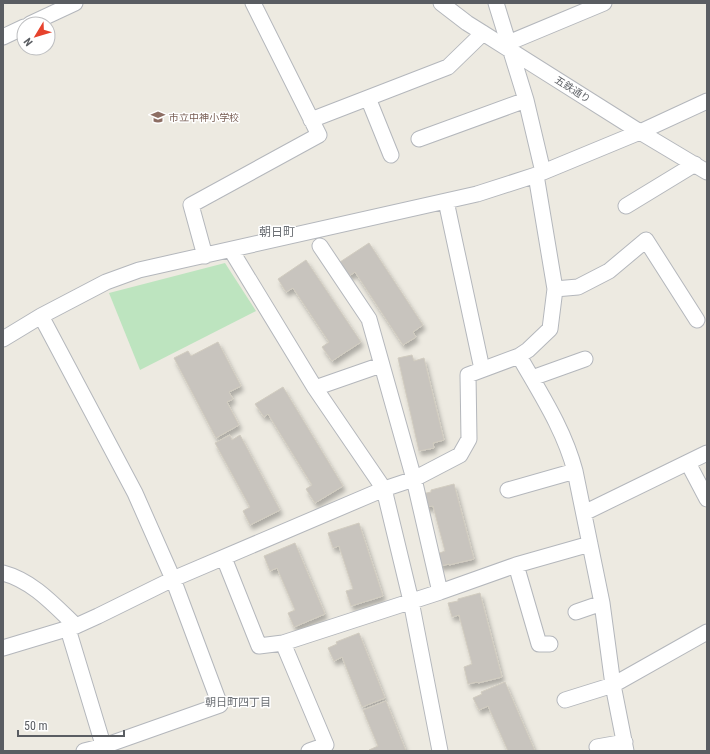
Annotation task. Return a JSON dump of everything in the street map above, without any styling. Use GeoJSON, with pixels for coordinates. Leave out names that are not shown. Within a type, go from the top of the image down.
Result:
{"type":"FeatureCollection","features":[{"type":"Feature","properties":{"kind":"street"},"geometry":{"type":"LineString","coordinates":[[47,16],[75,3]]}},
{"type":"Feature","properties":{"kind":"street"},"geometry":{"type":"LineString","coordinates":[[205,256],[191,205],[319,135],[253,3]]}},
{"type":"Feature","properties":{"kind":"street","name":"五鉄通り"},"geometry":{"type":"LineString","coordinates":[[441,3],[467,23],[509,46],[640,132],[701,168]]}},
{"type":"Feature","properties":{"kind":"street"},"geometry":{"type":"LineString","coordinates":[[3,648],[72,627],[98,616],[173,579],[384,489],[414,478],[460,455],[469,439],[468,375],[519,356],[528,350],[550,329],[555,289],[540,174],[526,100],[496,3]]}},
{"type":"Feature","properties":{"kind":"street"},"geometry":{"type":"LineString","coordinates":[[509,46],[604,3]]}},
{"type":"Feature","properties":{"kind":"street"},"geometry":{"type":"LineString","coordinates":[[3,37],[16,31]]}},
{"type":"Feature","properties":{"kind":"street"},"geometry":{"type":"LineString","coordinates":[[311,120],[448,67],[483,33]]}},
{"type":"Feature","properties":{"kind":"street"},"geometry":{"type":"LineString","coordinates":[[368,98],[391,155]]}},
{"type":"Feature","properties":{"kind":"street"},"geometry":{"type":"LineString","coordinates":[[419,139],[526,100]]}},
{"type":"Feature","properties":{"kind":"street"},"geometry":{"type":"LineString","coordinates":[[4,336],[106,282],[138,270],[477,194],[540,174],[640,132],[707,101]]}},
{"type":"Feature","properties":{"kind":"street"},"geometry":{"type":"LineString","coordinates":[[626,206],[701,168]]}},
{"type":"Feature","properties":{"kind":"street"},"geometry":{"type":"LineString","coordinates":[[446,201],[482,369]]}},
{"type":"Feature","properties":{"kind":"street"},"geometry":{"type":"LineString","coordinates":[[555,289],[578,287],[610,272],[646,240],[697,320]]}},
{"type":"Feature","properties":{"kind":"street"},"geometry":{"type":"LineString","coordinates":[[320,246],[369,319],[414,478],[440,592]]}},
{"type":"Feature","properties":{"kind":"street"},"geometry":{"type":"LineString","coordinates":[[231,250],[315,388],[384,489],[411,601],[440,751]]}},
{"type":"Feature","properties":{"kind":"street"},"geometry":{"type":"LineString","coordinates":[[42,316],[135,493],[173,579],[220,706],[104,749],[84,751]]}},
{"type":"Feature","properties":{"kind":"street"},"geometry":{"type":"LineString","coordinates":[[519,356],[559,429],[570,453],[602,603],[613,686],[626,747],[597,747]]}},
{"type":"Feature","properties":{"kind":"street"},"geometry":{"type":"LineString","coordinates":[[532,378],[585,359]]}},
{"type":"Feature","properties":{"kind":"street"},"geometry":{"type":"LineString","coordinates":[[315,388],[381,365]]}},
{"type":"Feature","properties":{"kind":"street"},"geometry":{"type":"LineString","coordinates":[[584,514],[707,453]]}},
{"type":"Feature","properties":{"kind":"street"},"geometry":{"type":"LineString","coordinates":[[688,463],[707,499]]}},
{"type":"Feature","properties":{"kind":"street"},"geometry":{"type":"LineString","coordinates":[[508,490],[575,471]]}},
{"type":"Feature","properties":{"kind":"street"},"geometry":{"type":"LineString","coordinates":[[224,558],[259,646],[284,643],[440,592],[516,565],[590,544]]}},
{"type":"Feature","properties":{"kind":"street"},"geometry":{"type":"LineString","coordinates":[[516,565],[539,644],[550,644]]}},
{"type":"Feature","properties":{"kind":"street"},"geometry":{"type":"LineString","coordinates":[[3,573],[15,576],[31,585],[72,627],[104,749]]}},
{"type":"Feature","properties":{"kind":"street"},"geometry":{"type":"LineString","coordinates":[[576,612],[602,603]]}},
{"type":"Feature","properties":{"kind":"street"},"geometry":{"type":"LineString","coordinates":[[565,700],[613,686],[707,632]]}},
{"type":"Feature","properties":{"kind":"street"},"geometry":{"type":"LineString","coordinates":[[284,643],[326,745],[309,751]]}},
{"type":"Feature","properties":{"kind":"green space"},"geometry":{"type":"Polygon","coordinates":[[[225,263],[256,311],[140,370],[109,293],[225,263]]]}},
{"type":"Feature","properties":{"kind":"building"},"geometry":{"type":"Polygon","coordinates":[[[369,243],[423,325],[413,332],[416,337],[403,345],[355,272],[349,276],[340,262],[369,243]]]}},
{"type":"Feature","properties":{"kind":"building"},"geometry":{"type":"Polygon","coordinates":[[[306,260],[361,342],[332,361],[322,347],[329,342],[293,288],[286,292],[278,279],[306,260]]]}},
{"type":"Feature","properties":{"kind":"building"},"geometry":{"type":"Polygon","coordinates":[[[218,342],[241,386],[229,392],[233,399],[227,402],[239,425],[216,438],[174,358],[188,351],[191,356],[218,342]]]}},
{"type":"Feature","properties":{"kind":"building"},"geometry":{"type":"Polygon","coordinates":[[[412,355],[414,361],[424,358],[444,440],[433,443],[434,448],[419,451],[398,358],[412,355]]]}},
{"type":"Feature","properties":{"kind":"building"},"geometry":{"type":"Polygon","coordinates":[[[283,387],[343,486],[315,503],[306,489],[312,485],[268,414],[264,417],[255,404],[283,387]]]}},
{"type":"Feature","properties":{"kind":"building"},"geometry":{"type":"Polygon","coordinates":[[[230,435],[232,440],[240,435],[280,510],[250,525],[243,511],[250,507],[215,443],[230,435]]]}},
{"type":"Feature","properties":{"kind":"building"},"geometry":{"type":"Polygon","coordinates":[[[454,484],[474,559],[440,566],[437,554],[445,551],[433,506],[425,507],[422,494],[454,484]]]}},
{"type":"Feature","properties":{"kind":"building"},"geometry":{"type":"Polygon","coordinates":[[[359,523],[383,596],[351,606],[346,591],[353,589],[339,546],[333,548],[328,533],[359,523]]]}},
{"type":"Feature","properties":{"kind":"building"},"geometry":{"type":"Polygon","coordinates":[[[295,543],[325,614],[294,627],[288,613],[295,610],[277,568],[270,571],[264,556],[295,543]]]}},
{"type":"Feature","properties":{"kind":"building"},"geometry":{"type":"Polygon","coordinates":[[[480,593],[502,677],[468,684],[464,667],[472,664],[459,615],[452,617],[448,603],[480,593]]]}},
{"type":"Feature","properties":{"kind":"building"},"geometry":{"type":"Polygon","coordinates":[[[359,633],[385,698],[362,707],[342,657],[334,661],[328,648],[337,644],[336,642],[359,633]]]}},
{"type":"Feature","properties":{"kind":"building"},"geometry":{"type":"Polygon","coordinates":[[[505,682],[535,751],[508,751],[488,706],[479,710],[473,698],[482,694],[481,692],[505,682]]]}},
{"type":"Feature","properties":{"kind":"building"},"geometry":{"type":"Polygon","coordinates":[[[386,701],[406,751],[369,750],[378,746],[363,710],[386,701]]]}},
{"type":"Feature","properties":{"kind":"place","name":"市立中神小学校"},"geometry":{"type":"Point","coordinates":[158,117]}},
{"type":"Feature","properties":{"kind":"district","name":"朝日町"},"geometry":{"type":"Point","coordinates":[277,232]}},
{"type":"Feature","properties":{"kind":"district","name":"朝日町四丁目"},"geometry":{"type":"Point","coordinates":[238,702]}}]}
